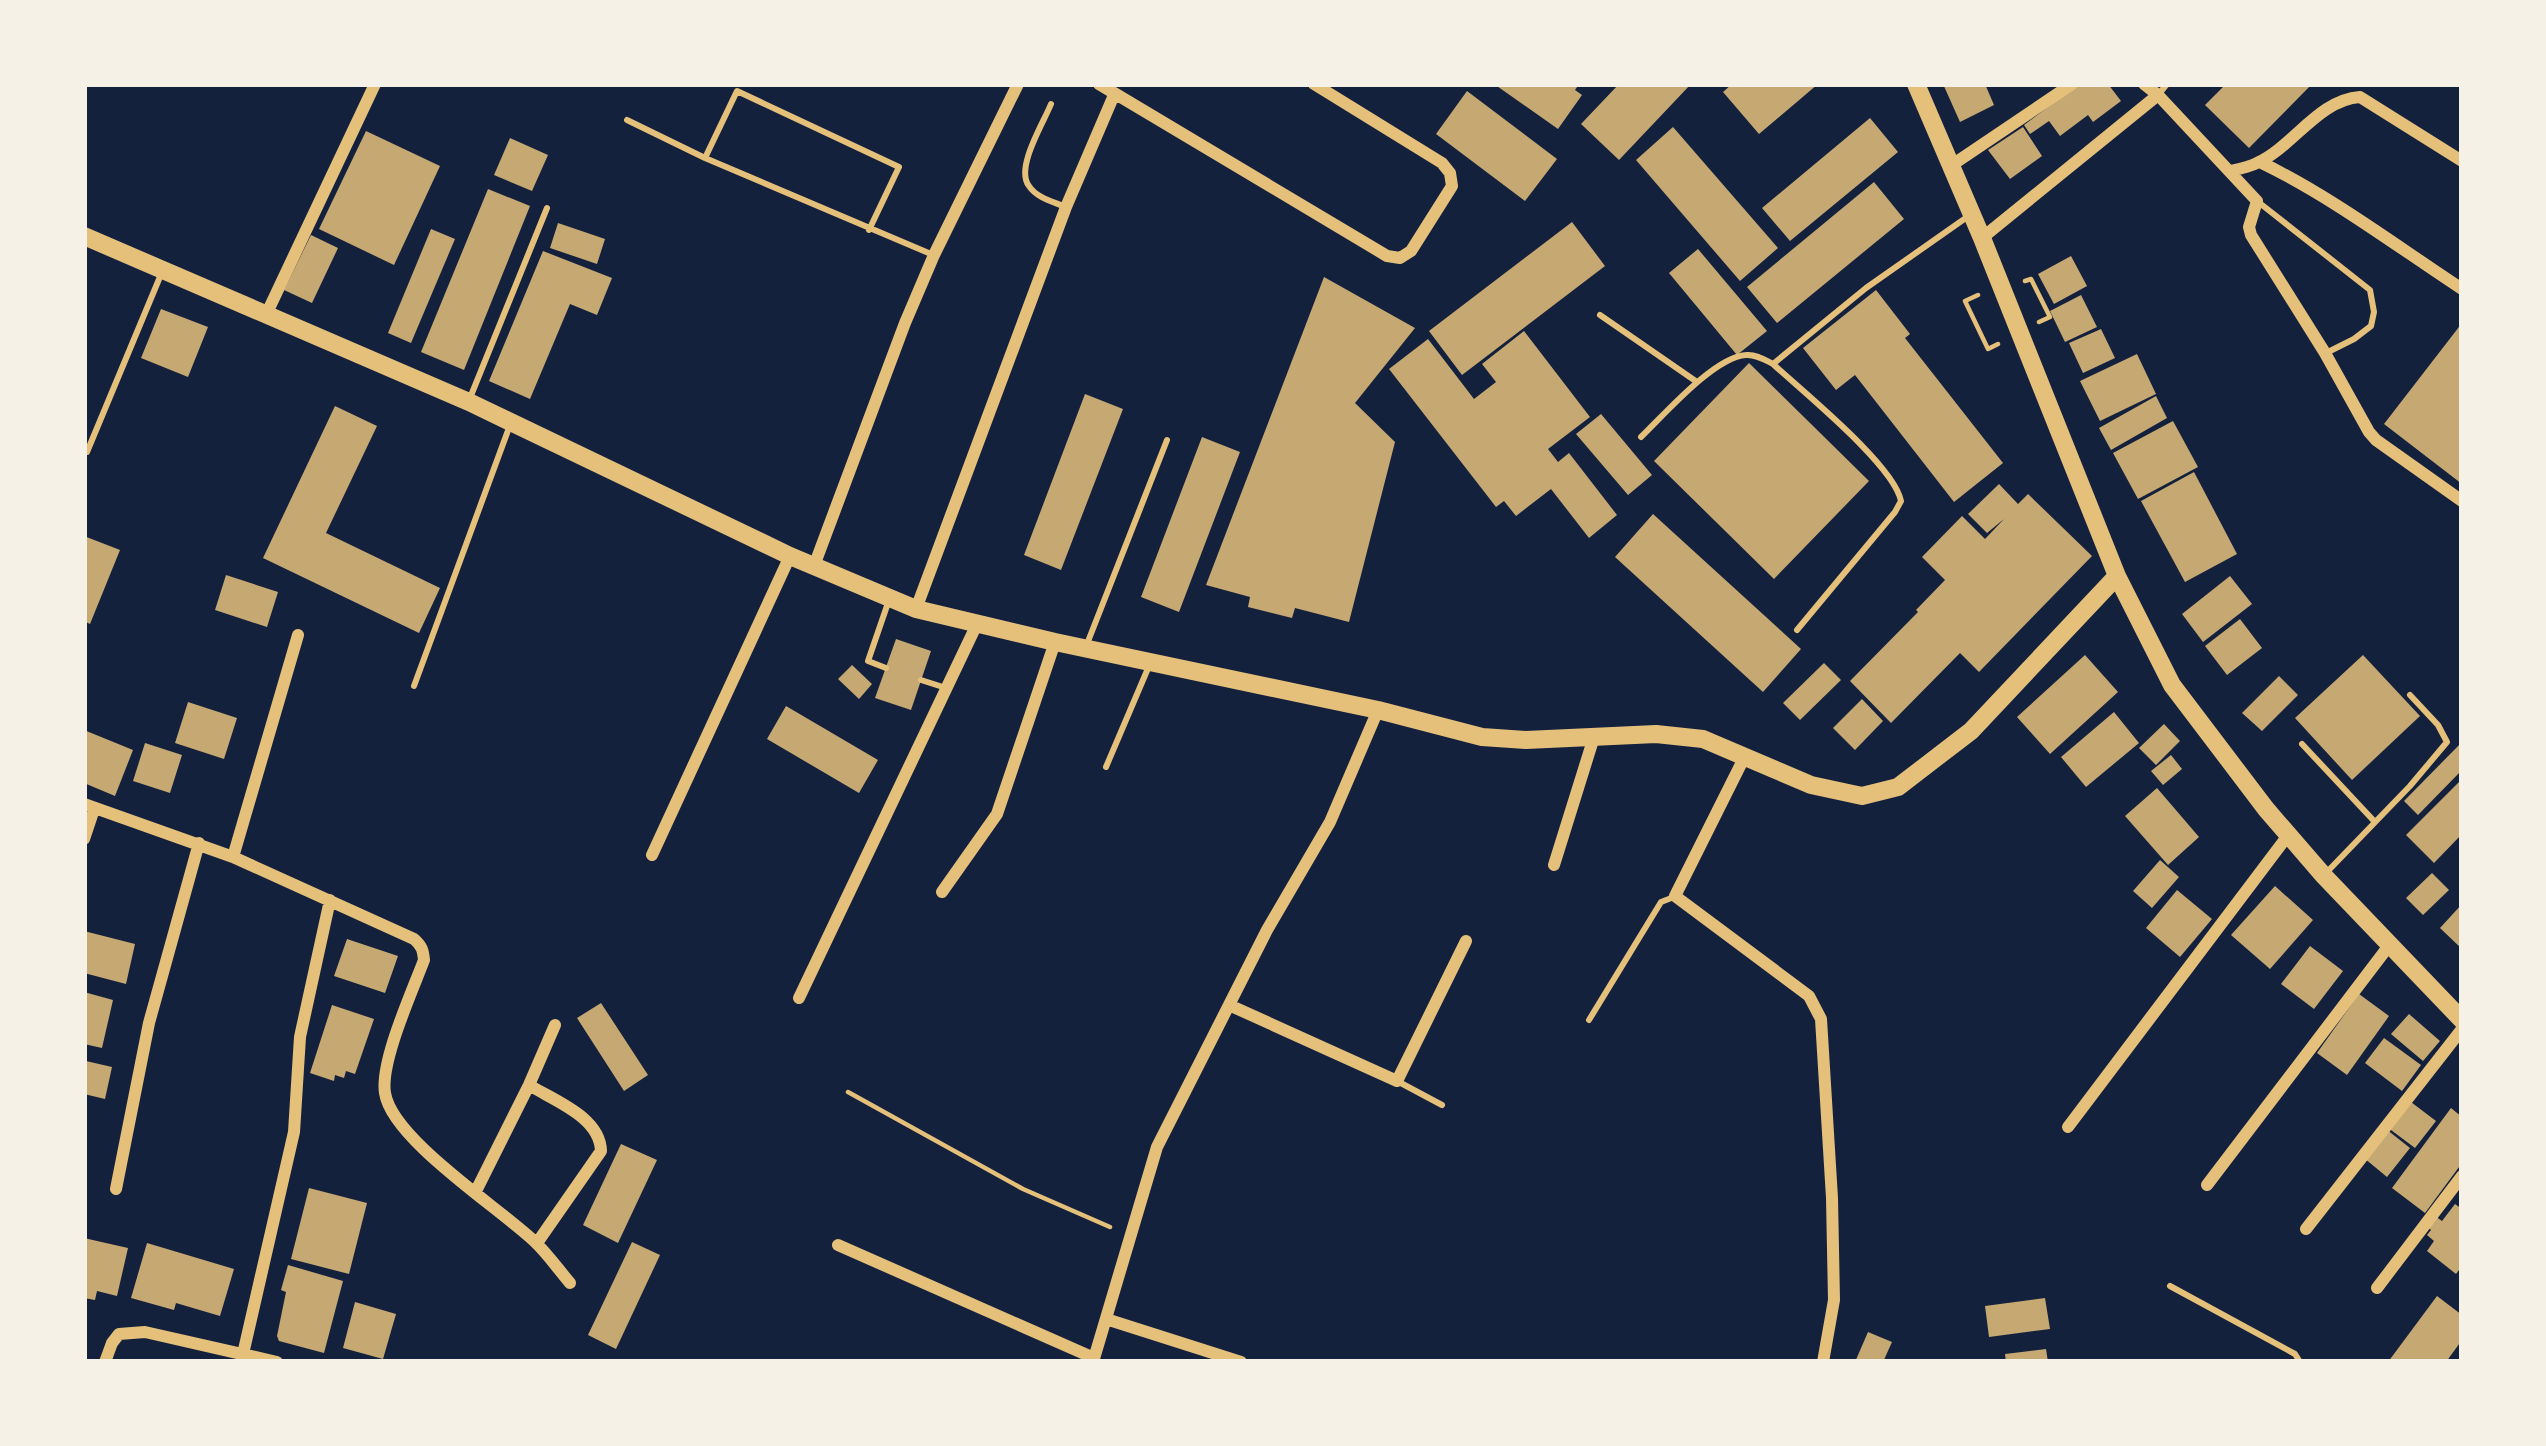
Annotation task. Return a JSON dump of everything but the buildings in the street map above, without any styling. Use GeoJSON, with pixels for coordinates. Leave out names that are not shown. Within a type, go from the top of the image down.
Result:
{"type":"FeatureCollection","features":[{"type":"Feature","properties":{"kind":"main road"},"geometry":{"type":"LineString","coordinates":[[1916,84],[2117,576],[2172,685],[2266,809],[2462,1020]]}},
{"type":"Feature","properties":{"kind":"main road"},"geometry":{"type":"LineString","coordinates":[[84,236],[469,402],[790,556],[916,609],[1482,737],[1526,740],[1656,734],[1703,739],[1811,785],[1862,796],[1898,788],[1971,731],[2117,576]]}},
{"type":"Feature","properties":{"kind":"street"},"geometry":{"type":"LineString","coordinates":[[266,315],[375,84]]}},
{"type":"Feature","properties":{"kind":"street"},"geometry":{"type":"LineString","coordinates":[[814,566],[905,323],[1018,84]]}},
{"type":"Feature","properties":{"kind":"street"},"geometry":{"type":"LineString","coordinates":[[1099,84],[1387,256],[1400,258],[1411,251],[1452,186],[1450,173],[1442,163],[1314,84]]}},
{"type":"Feature","properties":{"kind":"street"},"geometry":{"type":"LineString","coordinates":[[1952,166],[2072,84]]}},
{"type":"Feature","properties":{"kind":"street"},"geometry":{"type":"LineString","coordinates":[[2144,84],[2162,89],[2257,201],[2251,235],[2376,440],[2462,501]]}},
{"type":"Feature","properties":{"kind":"street"},"geometry":{"type":"LineString","coordinates":[[1982,238],[2162,89]]}},
{"type":"Feature","properties":{"kind":"street"},"geometry":{"type":"LineString","coordinates":[[916,609],[1066,207],[1114,95]]}},
{"type":"Feature","properties":{"kind":"street"},"geometry":{"type":"LineString","coordinates":[[2230,172],[2260,162],[2345,98],[2360,98],[2462,161]]}},
{"type":"Feature","properties":{"kind":"street"},"geometry":{"type":"LineString","coordinates":[[2260,162],[2344,209],[2462,289]]}},
{"type":"Feature","properties":{"kind":"street"},"geometry":{"type":"LineString","coordinates":[[652,855],[790,556]]}},
{"type":"Feature","properties":{"kind":"street"},"geometry":{"type":"LineString","coordinates":[[799,998],[977,624]]}},
{"type":"Feature","properties":{"kind":"street"},"geometry":{"type":"LineString","coordinates":[[233,856],[298,634]]}},
{"type":"Feature","properties":{"kind":"street"},"geometry":{"type":"LineString","coordinates":[[942,892],[997,814],[1055,642]]}},
{"type":"Feature","properties":{"kind":"street"},"geometry":{"type":"LineString","coordinates":[[838,1245],[1093,1360],[1157,1147],[1267,929],[1330,822],[1378,710]]}},
{"type":"Feature","properties":{"kind":"street"},"geometry":{"type":"LineString","coordinates":[[1554,865],[1594,737]]}},
{"type":"Feature","properties":{"kind":"street"},"geometry":{"type":"LineString","coordinates":[[1745,756],[1675,896],[1809,995],[1821,1019],[1834,1300],[1823,1362]]}},
{"type":"Feature","properties":{"kind":"street"},"geometry":{"type":"LineString","coordinates":[[84,839],[89,807],[233,856],[414,939],[423,950],[424,961],[387,1065],[389,1108],[412,1139],[537,1243],[569,1283]]}},
{"type":"Feature","properties":{"kind":"street"},"geometry":{"type":"LineString","coordinates":[[2068,1127],[2289,834]]}},
{"type":"Feature","properties":{"kind":"street"},"geometry":{"type":"LineString","coordinates":[[116,1189],[149,1023],[200,843]]}},
{"type":"Feature","properties":{"kind":"street"},"geometry":{"type":"LineString","coordinates":[[243,1354],[294,1132],[300,1036],[330,900]]}},
{"type":"Feature","properties":{"kind":"street"},"geometry":{"type":"LineString","coordinates":[[1229,1005],[1397,1081],[1466,940]]}},
{"type":"Feature","properties":{"kind":"street"},"geometry":{"type":"LineString","coordinates":[[2207,1185],[2391,944]]}},
{"type":"Feature","properties":{"kind":"street"},"geometry":{"type":"LineString","coordinates":[[476,1191],[555,1025]]}},
{"type":"Feature","properties":{"kind":"street"},"geometry":{"type":"LineString","coordinates":[[2306,1229],[2462,1029]]}},
{"type":"Feature","properties":{"kind":"street"},"geometry":{"type":"LineString","coordinates":[[529,1085],[586,1120],[600,1140],[601,1151],[537,1243]]}},
{"type":"Feature","properties":{"kind":"street"},"geometry":{"type":"LineString","coordinates":[[2377,1288],[2462,1176]]}},
{"type":"Feature","properties":{"kind":"street"},"geometry":{"type":"LineString","coordinates":[[1106,1319],[1241,1362]]}},
{"type":"Feature","properties":{"kind":"street"},"geometry":{"type":"LineString","coordinates":[[106,1359],[119,1334],[145,1332],[277,1362]]}},
{"type":"Feature","properties":{"kind":"lane"},"geometry":{"type":"LineString","coordinates":[[705,158],[737,91],[899,167],[869,230]]}},
{"type":"Feature","properties":{"kind":"lane"},"geometry":{"type":"LineString","coordinates":[[1051,104],[1023,171],[1026,184],[1036,194],[1066,207]]}},
{"type":"Feature","properties":{"kind":"lane"},"geometry":{"type":"LineString","coordinates":[[627,121],[934,255]]}},
{"type":"Feature","properties":{"kind":"lane"},"geometry":{"type":"LineString","coordinates":[[2257,201],[2370,290],[2372,326],[2325,353]]}},
{"type":"Feature","properties":{"kind":"lane"},"geometry":{"type":"LineString","coordinates":[[469,402],[547,208]]}},
{"type":"Feature","properties":{"kind":"lane"},"geometry":{"type":"LineString","coordinates":[[1773,364],[1866,288],[1972,214]]}},
{"type":"Feature","properties":{"kind":"lane"},"geometry":{"type":"LineString","coordinates":[[87,452],[163,270]]}},
{"type":"Feature","properties":{"kind":"lane"},"geometry":{"type":"LineString","coordinates":[[1600,315],[1697,382]]}},
{"type":"Feature","properties":{"kind":"lane"},"geometry":{"type":"LineString","coordinates":[[1641,437],[1697,382],[1727,361],[1755,356],[1773,364],[1892,481],[1901,500],[1895,512],[1797,630]]}},
{"type":"Feature","properties":{"kind":"lane"},"geometry":{"type":"LineString","coordinates":[[414,686],[512,422]]}},
{"type":"Feature","properties":{"kind":"lane"},"geometry":{"type":"LineString","coordinates":[[1085,648],[1167,440]]}},
{"type":"Feature","properties":{"kind":"lane"},"geometry":{"type":"LineString","coordinates":[[886,668],[868,662],[890,597]]}},
{"type":"Feature","properties":{"kind":"lane"},"geometry":{"type":"LineString","coordinates":[[1106,767],[1151,662]]}},
{"type":"Feature","properties":{"kind":"lane"},"geometry":{"type":"LineString","coordinates":[[921,680],[948,688]]}},
{"type":"Feature","properties":{"kind":"lane"},"geometry":{"type":"LineString","coordinates":[[2324,876],[2447,742],[2410,695]]}},
{"type":"Feature","properties":{"kind":"lane"},"geometry":{"type":"LineString","coordinates":[[2302,743],[2374,821]]}},
{"type":"Feature","properties":{"kind":"lane"},"geometry":{"type":"LineString","coordinates":[[1589,1020],[1661,902],[1675,896]]}},
{"type":"Feature","properties":{"kind":"lane"},"geometry":{"type":"LineString","coordinates":[[1397,1081],[1442,1105]]}},
{"type":"Feature","properties":{"kind":"lane"},"geometry":{"type":"LineString","coordinates":[[2170,1286],[2296,1354],[2300,1362]]}},
{"type":"Feature","properties":{"kind":"path"},"geometry":{"type":"LineString","coordinates":[[1988,349],[1964,301],[2000,284]]}},
{"type":"Feature","properties":{"kind":"path"},"geometry":{"type":"LineString","coordinates":[[848,1092],[1022,1189],[1103,1224]]}}]}
